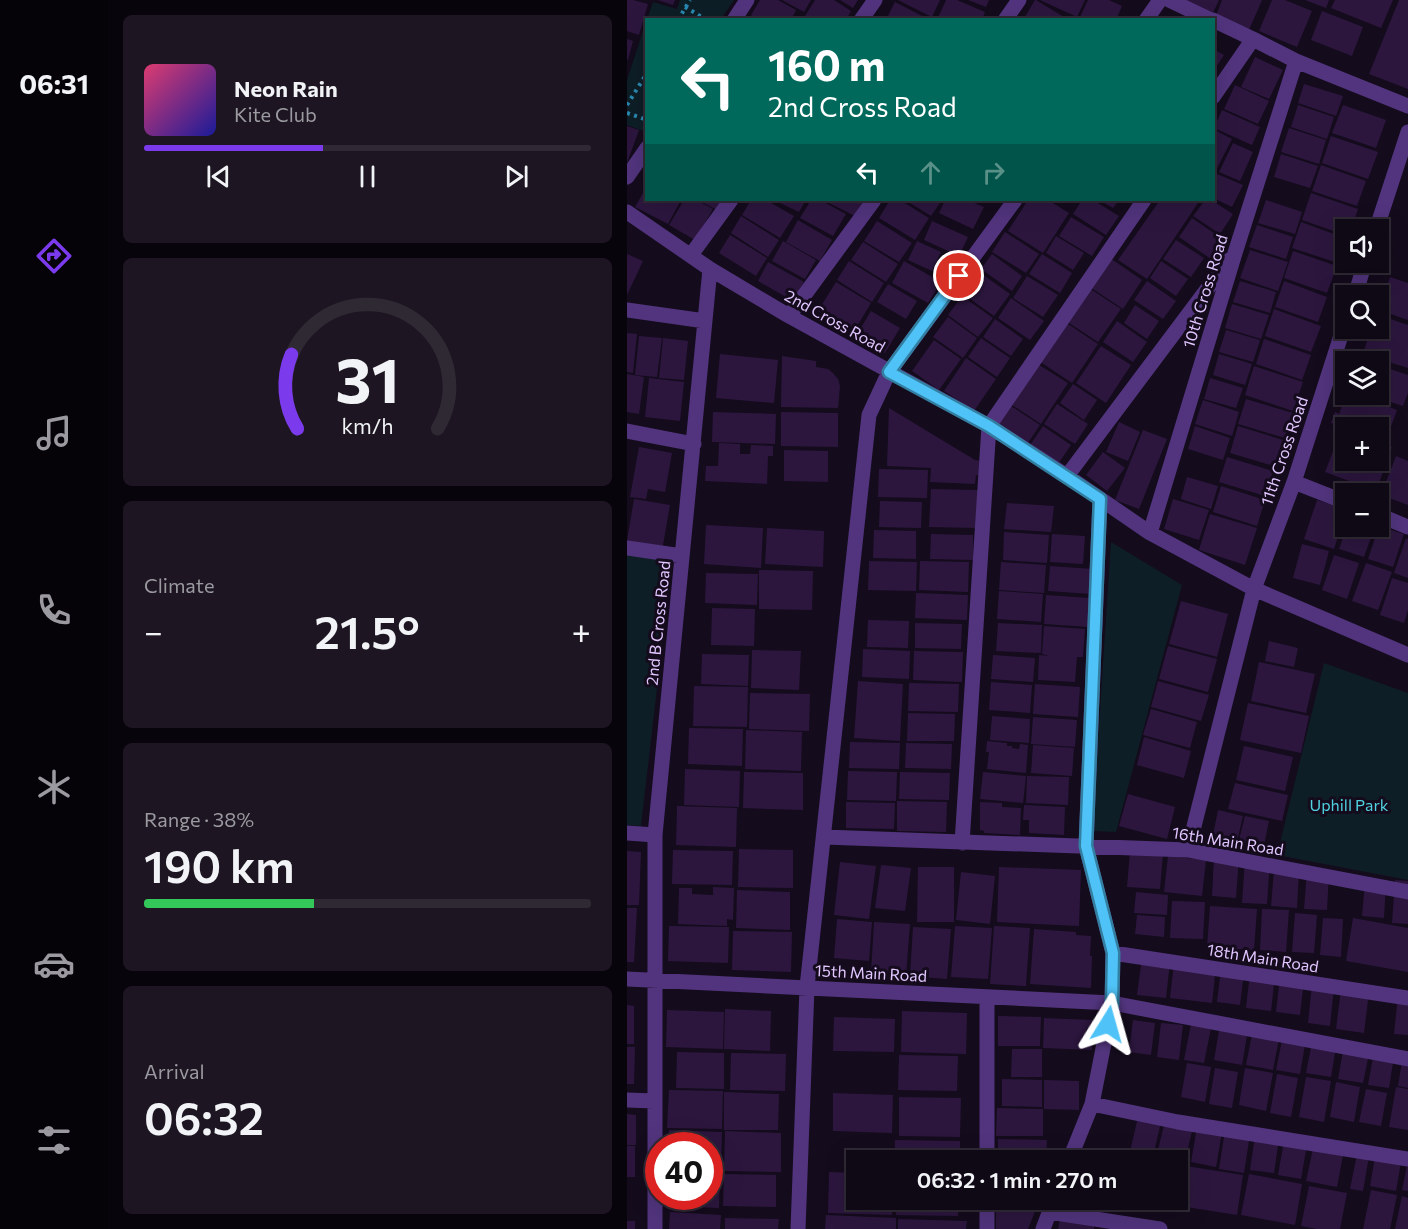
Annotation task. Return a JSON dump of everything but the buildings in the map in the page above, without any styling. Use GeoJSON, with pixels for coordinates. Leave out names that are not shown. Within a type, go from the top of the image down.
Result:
{"type":"FeatureCollection","features":[{"type":"Feature","properties":{"kind":"street"},"geometry":{"type":"LineString","coordinates":[[735,18],[747,0]]}},
{"type":"Feature","properties":{"kind":"street"},"geometry":{"type":"LineString","coordinates":[[862,18],[875,0]]}},
{"type":"Feature","properties":{"kind":"street"},"geometry":{"type":"LineString","coordinates":[[1006,18],[1019,0]]}},
{"type":"Feature","properties":{"kind":"street"},"geometry":{"type":"LineString","coordinates":[[1147,18],[1160,0]]}},
{"type":"Feature","properties":{"kind":"street"},"geometry":{"type":"LineString","coordinates":[[1169,0],[1208,18]]}},
{"type":"Feature","properties":{"kind":"street"},"geometry":{"type":"LineString","coordinates":[[1215,21],[1296,61],[1408,106]]}},
{"type":"Feature","properties":{"kind":"street"},"geometry":{"type":"LineString","coordinates":[[1215,94],[1253,39]]}},
{"type":"Feature","properties":{"kind":"street","name":"10th Cross Road"},"geometry":{"type":"LineString","coordinates":[[1150,533],[1296,61]]}},
{"type":"Feature","properties":{"kind":"street"},"geometry":{"type":"LineString","coordinates":[[1380,219],[1408,132]]}},
{"type":"Feature","properties":{"kind":"street"},"geometry":{"type":"LineString","coordinates":[[627,177],[645,151]]}},
{"type":"Feature","properties":{"kind":"street"},"geometry":{"type":"LineString","coordinates":[[691,255],[730,201]]}},
{"type":"Feature","properties":{"kind":"street"},"geometry":{"type":"LineString","coordinates":[[789,316],[873,201]]}},
{"type":"Feature","properties":{"kind":"street"},"geometry":{"type":"LineString","coordinates":[[798,1229],[807,987],[869,415],[889,372],[1014,201]]}},
{"type":"Feature","properties":{"kind":"street"},"geometry":{"type":"LineString","coordinates":[[962,843],[989,426],[1143,201]]}},
{"type":"Feature","properties":{"kind":"street","name":"2nd Cross Road"},"geometry":{"type":"LineString","coordinates":[[627,212],[710,269],[789,316],[989,426],[1150,533],[1254,589],[1408,655]]}},
{"type":"Feature","properties":{"kind":"street"},"geometry":{"type":"LineString","coordinates":[[1067,476],[1235,253]]}},
{"type":"Feature","properties":{"kind":"street","name":"2nd B Cross Road"},"geometry":{"type":"LineString","coordinates":[[655,981],[655,835],[710,269]]}},
{"type":"Feature","properties":{"kind":"street"},"geometry":{"type":"LineString","coordinates":[[627,310],[705,321]]}},
{"type":"Feature","properties":{"kind":"street","name":"11th Cross Road"},"geometry":{"type":"LineString","coordinates":[[1188,850],[1254,589],[1294,482],[1340,339]]}},
{"type":"Feature","properties":{"kind":"street"},"geometry":{"type":"LineString","coordinates":[[627,431],[694,444]]}},
{"type":"Feature","properties":{"kind":"street"},"geometry":{"type":"LineString","coordinates":[[1294,482],[1335,498]]}},
{"type":"Feature","properties":{"kind":"street"},"geometry":{"type":"LineString","coordinates":[[1073,1150],[1092,1104],[1112,1004],[1113,953],[1086,846],[1100,499]]}},
{"type":"Feature","properties":{"kind":"street"},"geometry":{"type":"LineString","coordinates":[[1389,519],[1408,527]]}},
{"type":"Feature","properties":{"kind":"street"},"geometry":{"type":"LineString","coordinates":[[627,548],[682,556]]}},
{"type":"Feature","properties":{"kind":"street"},"geometry":{"type":"LineString","coordinates":[[627,833],[655,835]]}},
{"type":"Feature","properties":{"kind":"street","name":"16th Main Road"},"geometry":{"type":"LineString","coordinates":[[824,837],[1188,850],[1408,892]]}},
{"type":"Feature","properties":{"kind":"street","name":"18th Main Road"},"geometry":{"type":"LineString","coordinates":[[1113,953],[1408,998]]}},
{"type":"Feature","properties":{"kind":"street","name":"15th Main Road"},"geometry":{"type":"LineString","coordinates":[[627,979],[1112,1004],[1408,1059]]}},
{"type":"Feature","properties":{"kind":"street"},"geometry":{"type":"LineString","coordinates":[[655,981],[655,1229]]}},
{"type":"Feature","properties":{"kind":"street"},"geometry":{"type":"LineString","coordinates":[[987,998],[987,1150]]}},
{"type":"Feature","properties":{"kind":"street"},"geometry":{"type":"LineString","coordinates":[[627,1100],[654,1101]]}},
{"type":"Feature","properties":{"kind":"street"},"geometry":{"type":"LineString","coordinates":[[1092,1104],[1178,1122],[1408,1159]]}},
{"type":"Feature","properties":{"kind":"street"},"geometry":{"type":"LineString","coordinates":[[987,1210],[987,1229]]}},
{"type":"Feature","properties":{"kind":"street"},"geometry":{"type":"LineString","coordinates":[[1043,1229],[1050,1210]]}},
{"type":"Feature","properties":{"kind":"street"},"geometry":{"type":"LineString","coordinates":[[1070,1210],[1159,1229]]}},
{"type":"Feature","properties":{"kind":"path"},"geometry":{"type":"LineString","coordinates":[[679,18],[690,0]]}},
{"type":"Feature","properties":{"kind":"path"},"geometry":{"type":"LineString","coordinates":[[685,7],[704,18]]}},
{"type":"Feature","properties":{"kind":"path"},"geometry":{"type":"LineString","coordinates":[[627,105],[645,76]]}},
{"type":"Feature","properties":{"kind":"path"},"geometry":{"type":"LineString","coordinates":[[627,113],[645,119]]}},
{"type":"Feature","properties":{"kind":"green space"},"geometry":{"type":"Polygon","coordinates":[[[680,0],[734,0],[722,18],[647,18],[653,2],[677,9],[680,0]]]}},
{"type":"Feature","properties":{"kind":"green space"},"geometry":{"type":"Polygon","coordinates":[[[645,25],[645,132],[627,125],[627,80],[645,25]]]}},
{"type":"Feature","properties":{"kind":"green space"},"geometry":{"type":"Polygon","coordinates":[[[1111,542],[1182,585],[1116,832],[1092,831],[1111,542]]]}},
{"type":"Feature","properties":{"kind":"green space"},"geometry":{"type":"Polygon","coordinates":[[[627,552],[672,559],[641,826],[627,825],[627,552]]]}},
{"type":"Feature","properties":{"kind":"green space","name":"Uphill Park"},"geometry":{"type":"Polygon","coordinates":[[[1324,663],[1408,693],[1408,880],[1277,855],[1324,663]]]}},
{"type":"Feature","properties":{"kind":"route"},"geometry":{"type":"LineString","coordinates":[[959,276],[889,372],[989,426],[1100,499],[1086,846],[1113,953],[1112,1004],[1108,1024]]}}]}
